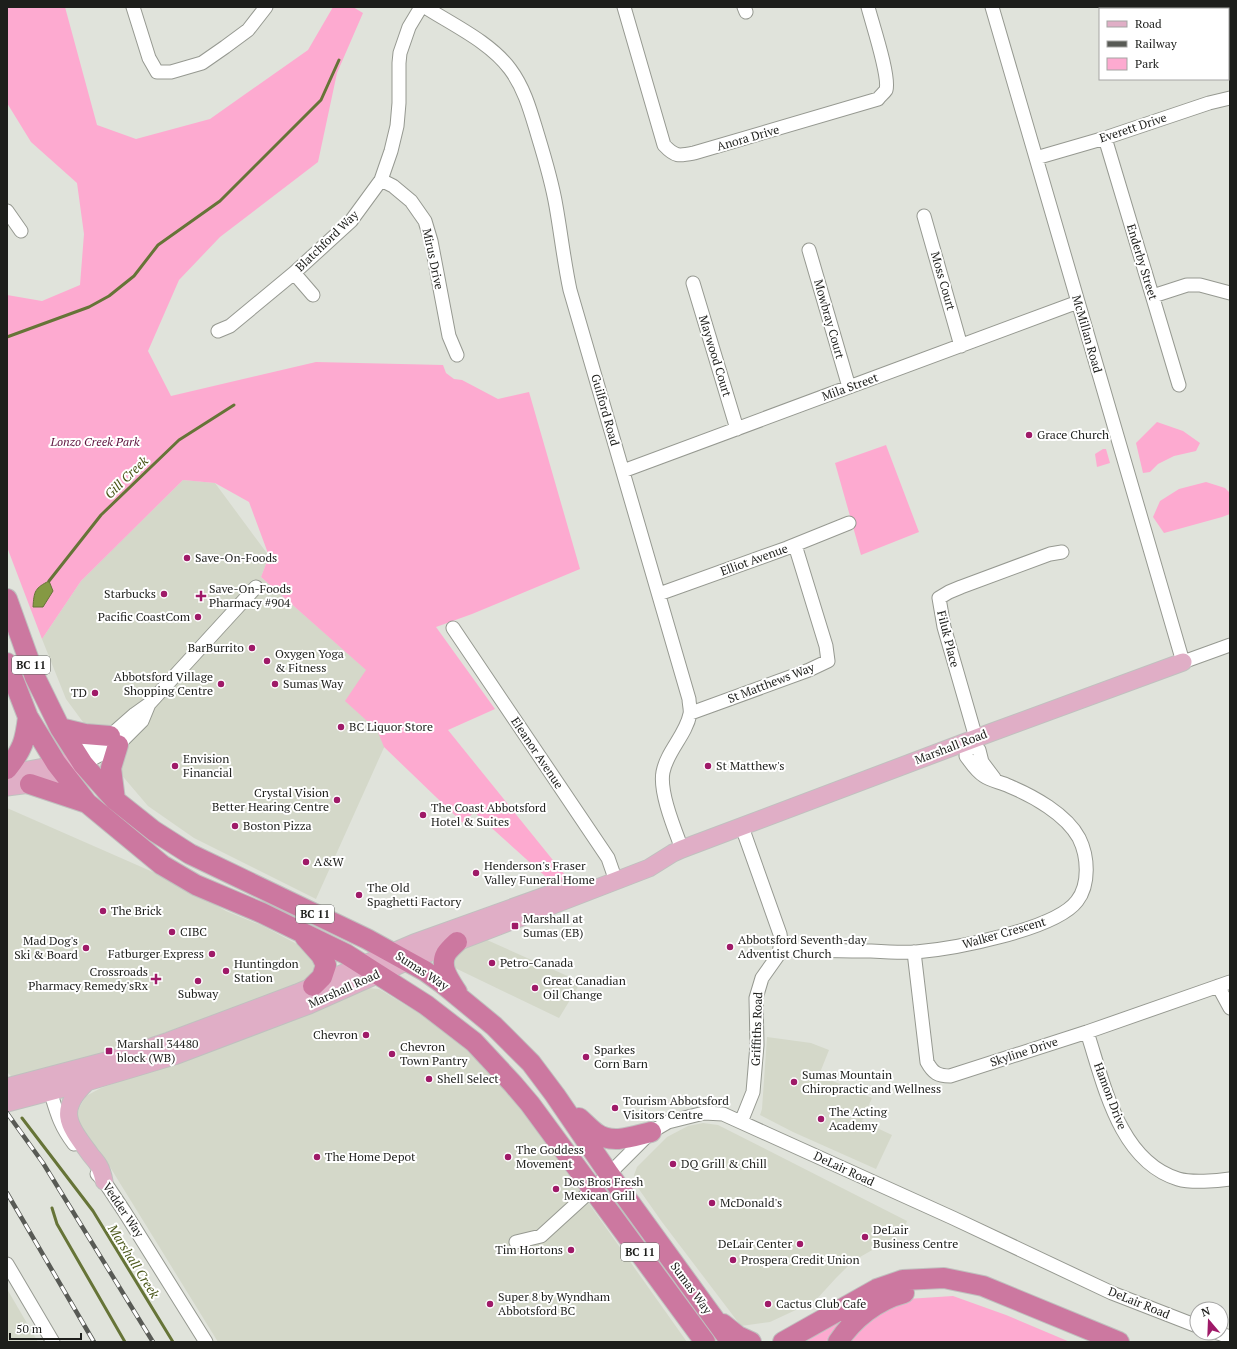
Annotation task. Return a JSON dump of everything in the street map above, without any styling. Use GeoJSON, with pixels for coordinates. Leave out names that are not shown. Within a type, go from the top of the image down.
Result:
{"type":"FeatureCollection","features":[{"type":"Feature","properties":{"kind":"highway","name":"Sumas Way"},"geometry":{"type":"LineString","coordinates":[[7,599],[35,677],[60,728],[70,763],[87,803],[162,865],[196,885],[262,913],[346,954],[426,1005],[474,1042],[530,1104],[705,1342]]}},
{"type":"Feature","properties":{"kind":"highway"},"geometry":{"type":"LineString","coordinates":[[7,634],[34,701],[52,737],[70,763]]}},
{"type":"Feature","properties":{"kind":"highway","name":"Sumas Way"},"geometry":{"type":"LineString","coordinates":[[7,663],[28,717],[70,763],[154,832],[190,854],[400,956],[444,984],[494,1026],[531,1063],[555,1095],[609,1174],[731,1342]]}},
{"type":"Feature","properties":{"kind":"highway"},"geometry":{"type":"LineString","coordinates":[[7,769],[22,749],[28,717]]}},
{"type":"Feature","properties":{"kind":"highway"},"geometry":{"type":"LineString","coordinates":[[60,728],[114,740],[111,768],[116,800]]}},
{"type":"Feature","properties":{"kind":"highway"},"geometry":{"type":"LineString","coordinates":[[30,784],[87,803]]}},
{"type":"Feature","properties":{"kind":"highway"},"geometry":{"type":"LineString","coordinates":[[301,933],[320,955],[326,965],[322,977],[313,986]]}},
{"type":"Feature","properties":{"kind":"highway"},"geometry":{"type":"LineString","coordinates":[[457,942],[447,953],[444,962],[447,977],[462,998]]}},
{"type":"Feature","properties":{"kind":"highway"},"geometry":{"type":"LineString","coordinates":[[555,1095],[596,1134],[612,1139],[623,1139],[651,1132]]}},
{"type":"Feature","properties":{"kind":"highway"},"geometry":{"type":"LineString","coordinates":[[530,1104],[558,1121],[590,1164],[596,1169],[609,1174]]}},
{"type":"Feature","properties":{"kind":"highway"},"geometry":{"type":"LineString","coordinates":[[781,1341],[877,1289],[904,1280],[944,1278],[983,1286],[1119,1342]]}},
{"type":"Feature","properties":{"kind":"highway"},"geometry":{"type":"LineString","coordinates":[[838,1342],[843,1334],[863,1313],[894,1296],[920,1289],[945,1289],[971,1294],[998,1303],[1090,1342]]}},
{"type":"Feature","properties":{"kind":"highway"},"geometry":{"type":"LineString","coordinates":[[708,1311],[738,1336],[751,1342]]}},
{"type":"Feature","properties":{"kind":"main road","name":"Marshall Road"},"geometry":{"type":"LineString","coordinates":[[400,956],[457,942],[614,876],[648,858],[678,851],[972,739],[1183,662]]}},
{"type":"Feature","properties":{"kind":"main road"},"geometry":{"type":"LineString","coordinates":[[7,774],[70,763]]}},
{"type":"Feature","properties":{"kind":"main road"},"geometry":{"type":"LineString","coordinates":[[7,787],[30,784],[70,763]]}},
{"type":"Feature","properties":{"kind":"main road","name":"Marshall Road"},"geometry":{"type":"LineString","coordinates":[[7,1103],[48,1084],[120,1057],[257,1009],[313,986],[370,969],[472,921],[614,876]]}},
{"type":"Feature","properties":{"kind":"main road","name":"Marshall Road"},"geometry":{"type":"LineString","coordinates":[[7,1087],[87,1082],[174,1056],[309,1005],[370,969]]}},
{"type":"Feature","properties":{"kind":"main road"},"geometry":{"type":"LineString","coordinates":[[87,1082],[78,1090],[69,1104],[70,1122],[74,1132],[99,1166],[104,1181]]}},
{"type":"Feature","properties":{"kind":"street"},"geometry":{"type":"LineString","coordinates":[[133,7],[150,58],[157,72],[172,72],[202,63],[248,30],[266,7]]}},
{"type":"Feature","properties":{"kind":"street","name":"Blatchford Way"},"geometry":{"type":"LineString","coordinates":[[218,331],[230,326],[294,273],[351,221],[381,180],[391,151],[397,126],[400,53],[410,27],[421,7]]}},
{"type":"Feature","properties":{"kind":"street","name":"Guilford Road"},"geometry":{"type":"LineString","coordinates":[[425,7],[487,46],[497,55],[510,69],[520,84],[527,100],[551,184],[570,290],[659,594],[684,682],[691,713]]}},
{"type":"Feature","properties":{"kind":"street","name":"Anora Drive"},"geometry":{"type":"LineString","coordinates":[[624,7],[664,145],[672,154],[682,155],[709,149],[878,99],[886,91],[887,81],[885,68],[868,7]]}},
{"type":"Feature","properties":{"kind":"street","name":"McMillan Road"},"geometry":{"type":"LineString","coordinates":[[992,7],[1183,662]]}},
{"type":"Feature","properties":{"kind":"street","name":"Everett Drive"},"geometry":{"type":"LineString","coordinates":[[1036,158],[1105,138],[1196,107],[1230,98]]}},
{"type":"Feature","properties":{"kind":"street","name":"Enderby Street"},"geometry":{"type":"LineString","coordinates":[[1105,138],[1179,386]]}},
{"type":"Feature","properties":{"kind":"street","name":"Mirus Drive"},"geometry":{"type":"LineString","coordinates":[[381,180],[393,186],[411,201],[425,221],[431,241],[449,336],[457,355]]}},
{"type":"Feature","properties":{"kind":"street"},"geometry":{"type":"LineString","coordinates":[[7,211],[21,231]]}},
{"type":"Feature","properties":{"kind":"street","name":"Moss Court"},"geometry":{"type":"LineString","coordinates":[[924,216],[961,346]]}},
{"type":"Feature","properties":{"kind":"street","name":"Mowbray Court"},"geometry":{"type":"LineString","coordinates":[[809,250],[849,387]]}},
{"type":"Feature","properties":{"kind":"street"},"geometry":{"type":"LineString","coordinates":[[294,273],[314,295]]}},
{"type":"Feature","properties":{"kind":"street","name":"Maywood Court"},"geometry":{"type":"LineString","coordinates":[[693,283],[737,429]]}},
{"type":"Feature","properties":{"kind":"street"},"geometry":{"type":"LineString","coordinates":[[1153,296],[1187,285],[1200,285],[1230,293]]}},
{"type":"Feature","properties":{"kind":"street","name":"Mila Street"},"geometry":{"type":"LineString","coordinates":[[623,471],[1078,302]]}},
{"type":"Feature","properties":{"kind":"street","name":"Elliot Avenue"},"geometry":{"type":"LineString","coordinates":[[659,594],[795,545],[848,523]]}},
{"type":"Feature","properties":{"kind":"street","name":"St Matthews Way"},"geometry":{"type":"LineString","coordinates":[[691,713],[809,670],[828,661],[826,646],[795,545]]}},
{"type":"Feature","properties":{"kind":"street","name":"Filuk Place"},"geometry":{"type":"LineString","coordinates":[[972,739],[944,627],[939,598],[961,587],[1050,554],[1062,552]]}},
{"type":"Feature","properties":{"kind":"street"},"geometry":{"type":"LineString","coordinates":[[70,763],[114,740],[135,714],[149,704],[256,587]]}},
{"type":"Feature","properties":{"kind":"street","name":"Eleanor Avenue"},"geometry":{"type":"LineString","coordinates":[[453,628],[608,858],[614,876]]}},
{"type":"Feature","properties":{"kind":"street","name":"Marshall Road"},"geometry":{"type":"LineString","coordinates":[[1183,662],[1230,645]]}},
{"type":"Feature","properties":{"kind":"street"},"geometry":{"type":"LineString","coordinates":[[678,851],[662,785],[662,774],[691,713]]}},
{"type":"Feature","properties":{"kind":"street","name":"Walker Crescent"},"geometry":{"type":"LineString","coordinates":[[780,950],[914,952],[965,945],[1044,923],[1066,912],[1077,901],[1085,887],[1086,873],[1085,856],[1079,838],[1062,817],[1033,798],[1010,786],[996,781],[982,762],[972,739]]}},
{"type":"Feature","properties":{"kind":"street"},"geometry":{"type":"LineString","coordinates":[[742,827],[780,934],[780,950]]}},
{"type":"Feature","properties":{"kind":"street","name":"Griffiths Road"},"geometry":{"type":"LineString","coordinates":[[741,1122],[753,1092],[757,1045],[756,998],[762,978],[780,950]]}},
{"type":"Feature","properties":{"kind":"street","name":"Skyline Drive"},"geometry":{"type":"LineString","coordinates":[[914,952],[927,1062],[932,1071],[942,1076],[950,1076],[1087,1032],[1224,984]]}},
{"type":"Feature","properties":{"kind":"street"},"geometry":{"type":"LineString","coordinates":[[1224,984],[1230,1008]]}},
{"type":"Feature","properties":{"kind":"street","name":"Hamon Drive"},"geometry":{"type":"LineString","coordinates":[[1087,1032],[1112,1108],[1122,1131],[1139,1154],[1157,1169],[1179,1180],[1208,1181],[1230,1179]]}},
{"type":"Feature","properties":{"kind":"street","name":"Vedder Way"},"geometry":{"type":"LineString","coordinates":[[48,1084],[58,1118],[65,1131],[93,1170],[104,1181],[139,1234],[206,1342]]}},
{"type":"Feature","properties":{"kind":"street","name":"DeLair Road"},"geometry":{"type":"LineString","coordinates":[[516,1242],[541,1236],[609,1174],[651,1132],[668,1122],[704,1112],[723,1114],[953,1218],[1112,1293],[1189,1323]]}},
{"type":"Feature","properties":{"kind":"street"},"geometry":{"type":"LineString","coordinates":[[7,1264],[53,1342]]}},
{"type":"Feature","properties":{"kind":"shaded area","name":"Abbotsford Village Shopping Centre"},"geometry":{"type":"Polygon","coordinates":[[[183,480],[215,483],[269,556],[261,577],[404,703],[316,899],[194,838],[148,806],[125,779],[66,699],[42,639],[81,581],[183,480]]]}},
{"type":"Feature","properties":{"kind":"shaded area"},"geometry":{"type":"Polygon","coordinates":[[[49,581],[53,591],[43,607],[33,607],[36,591],[49,581]]]}},
{"type":"Feature","properties":{"kind":"shaded area"},"geometry":{"type":"Polygon","coordinates":[[[7,808],[178,883],[226,911],[263,926],[310,951],[317,967],[314,974],[283,990],[136,1043],[106,1053],[12,1077],[7,1072],[7,808]]]}},
{"type":"Feature","properties":{"kind":"shaded area"},"geometry":{"type":"Polygon","coordinates":[[[487,940],[581,982],[559,1018],[453,967],[454,957],[461,950],[487,940]]]}},
{"type":"Feature","properties":{"kind":"shaded area"},"geometry":{"type":"Polygon","coordinates":[[[368,988],[379,989],[432,1021],[490,1069],[529,1119],[687,1342],[218,1342],[110,1167],[80,1128],[77,1117],[79,1108],[86,1096],[101,1088],[297,1019],[368,988]]]}},
{"type":"Feature","properties":{"kind":"shaded area"},"geometry":{"type":"Polygon","coordinates":[[[767,1037],[811,1043],[829,1050],[819,1075],[872,1098],[862,1121],[892,1135],[876,1169],[793,1132],[760,1115],[762,1109],[767,1037]]]}},
{"type":"Feature","properties":{"kind":"shaded area"},"geometry":{"type":"Polygon","coordinates":[[[703,1123],[718,1125],[907,1221],[902,1233],[853,1261],[815,1301],[770,1322],[741,1326],[662,1222],[636,1185],[634,1175],[637,1167],[667,1137],[688,1126],[703,1123]]]}},
{"type":"Feature","properties":{"kind":"shaded area"},"geometry":{"type":"Polygon","coordinates":[[[7,1289],[38,1342],[7,1342],[7,1289]]]}},
{"type":"Feature","properties":{"kind":"green space","name":"Lonzo Creek Park"},"geometry":{"type":"Polygon","coordinates":[[[7,7],[65,7],[97,125],[136,139],[210,119],[308,50],[333,7],[353,7],[363,13],[337,73],[318,162],[220,237],[179,280],[148,351],[171,396],[316,362],[443,365],[446,373],[454,379],[462,380],[498,399],[529,392],[580,569],[472,614],[436,627],[495,709],[448,730],[569,880],[555,885],[474,812],[463,823],[384,747],[377,730],[345,701],[366,670],[261,577],[269,556],[249,502],[215,483],[183,480],[81,581],[42,639],[7,547],[7,295],[42,301],[80,285],[84,234],[77,183],[31,142],[7,103],[7,7]]]}},
{"type":"Feature","properties":{"kind":"green space"},"geometry":{"type":"Polygon","coordinates":[[[1157,422],[1183,431],[1200,443],[1196,451],[1174,456],[1158,464],[1150,472],[1143,473],[1136,443],[1157,422]]]}},
{"type":"Feature","properties":{"kind":"green space"},"geometry":{"type":"Polygon","coordinates":[[[886,445],[919,532],[861,555],[835,463],[886,445]]]}},
{"type":"Feature","properties":{"kind":"green space"},"geometry":{"type":"Polygon","coordinates":[[[1103,449],[1106,449],[1110,463],[1097,467],[1095,454],[1103,449]]]}},
{"type":"Feature","properties":{"kind":"green space"},"geometry":{"type":"Polygon","coordinates":[[[1206,482],[1225,488],[1230,493],[1230,514],[1164,533],[1153,517],[1160,501],[1179,489],[1206,482]]]}},
{"type":"Feature","properties":{"kind":"green space"},"geometry":{"type":"Polygon","coordinates":[[[953,1296],[1006,1315],[1070,1342],[800,1342],[846,1314],[907,1299],[953,1296]]]}},
{"type":"Feature","properties":{"kind":"waterway"},"geometry":{"type":"LineString","coordinates":[[7,337],[89,307],[109,296],[134,276],[158,245],[220,201],[321,100],[339,60]]}},
{"type":"Feature","properties":{"kind":"waterway","name":"Gill Creek"},"geometry":{"type":"LineString","coordinates":[[49,581],[101,515],[179,440],[234,405]]}},
{"type":"Feature","properties":{"kind":"waterway","name":"Marshall Creek"},"geometry":{"type":"LineString","coordinates":[[22,1118],[93,1211],[173,1342]]}},
{"type":"Feature","properties":{"kind":"waterway"},"geometry":{"type":"LineString","coordinates":[[52,1208],[57,1224],[125,1342]]}},
{"type":"Feature","properties":{"kind":"railway"},"geometry":{"type":"LineString","coordinates":[[7,1113],[43,1163],[153,1342]]}},
{"type":"Feature","properties":{"kind":"railway"},"geometry":{"type":"LineString","coordinates":[[7,1193],[94,1342]]}},
{"type":"Feature","properties":{"kind":"place","name":"Grace Church"},"geometry":{"type":"Point","coordinates":[1029,435]}},
{"type":"Feature","properties":{"kind":"place","name":"Save-On-Foods"},"geometry":{"type":"Point","coordinates":[187,558]}},
{"type":"Feature","properties":{"kind":"place","name":"Starbucks"},"geometry":{"type":"Point","coordinates":[164,594]}},
{"type":"Feature","properties":{"kind":"place","name":"Save-On-Foods Pharmacy #904"},"geometry":{"type":"Point","coordinates":[201,596]}},
{"type":"Feature","properties":{"kind":"place","name":"Pacific CoastCom"},"geometry":{"type":"Point","coordinates":[198,617]}},
{"type":"Feature","properties":{"kind":"place","name":"BarBurrito"},"geometry":{"type":"Point","coordinates":[252,648]}},
{"type":"Feature","properties":{"kind":"place","name":"Oxygen Yoga & Fitness"},"geometry":{"type":"Point","coordinates":[267,661]}},
{"type":"Feature","properties":{"kind":"place","name":"Abbotsford Village Shopping Centre"},"geometry":{"type":"Point","coordinates":[221,684]}},
{"type":"Feature","properties":{"kind":"place","name":"Sumas Way"},"geometry":{"type":"Point","coordinates":[275,684]}},
{"type":"Feature","properties":{"kind":"place","name":"TD"},"geometry":{"type":"Point","coordinates":[95,693]}},
{"type":"Feature","properties":{"kind":"place","name":"BC Liquor Store"},"geometry":{"type":"Point","coordinates":[341,727]}},
{"type":"Feature","properties":{"kind":"place","name":"Envision Financial"},"geometry":{"type":"Point","coordinates":[175,766]}},
{"type":"Feature","properties":{"kind":"place","name":"St Matthew's"},"geometry":{"type":"Point","coordinates":[708,766]}},
{"type":"Feature","properties":{"kind":"place","name":"Crystal Vision Better Hearing Centre"},"geometry":{"type":"Point","coordinates":[337,800]}},
{"type":"Feature","properties":{"kind":"place","name":"The Coast Abbotsford Hotel & Suites"},"geometry":{"type":"Point","coordinates":[423,815]}},
{"type":"Feature","properties":{"kind":"place","name":"Boston Pizza"},"geometry":{"type":"Point","coordinates":[235,826]}},
{"type":"Feature","properties":{"kind":"place","name":"A&W"},"geometry":{"type":"Point","coordinates":[306,862]}},
{"type":"Feature","properties":{"kind":"place","name":"Henderson's Fraser Valley Funeral Home"},"geometry":{"type":"Point","coordinates":[476,873]}},
{"type":"Feature","properties":{"kind":"place","name":"The Old Spaghetti Factory"},"geometry":{"type":"Point","coordinates":[359,895]}},
{"type":"Feature","properties":{"kind":"place","name":"The Brick"},"geometry":{"type":"Point","coordinates":[103,911]}},
{"type":"Feature","properties":{"kind":"place","name":"Marshall at Sumas (EB)"},"geometry":{"type":"Point","coordinates":[515,926]}},
{"type":"Feature","properties":{"kind":"place","name":"CIBC"},"geometry":{"type":"Point","coordinates":[172,932]}},
{"type":"Feature","properties":{"kind":"place","name":"Abbotsford Seventh-day Adventist Church"},"geometry":{"type":"Point","coordinates":[730,947]}},
{"type":"Feature","properties":{"kind":"place","name":"Mad Dog's Ski & Board"},"geometry":{"type":"Point","coordinates":[86,948]}},
{"type":"Feature","properties":{"kind":"place","name":"Fatburger Express"},"geometry":{"type":"Point","coordinates":[212,954]}},
{"type":"Feature","properties":{"kind":"place","name":"Petro-Canada"},"geometry":{"type":"Point","coordinates":[492,963]}},
{"type":"Feature","properties":{"kind":"place","name":"Huntingdon Station"},"geometry":{"type":"Point","coordinates":[226,971]}},
{"type":"Feature","properties":{"kind":"place","name":"Crossroads Pharmacy Remedy'sRx"},"geometry":{"type":"Point","coordinates":[156,979]}},
{"type":"Feature","properties":{"kind":"place","name":"Subway"},"geometry":{"type":"Point","coordinates":[198,981]}},
{"type":"Feature","properties":{"kind":"place","name":"Great Canadian Oil Change"},"geometry":{"type":"Point","coordinates":[535,988]}},
{"type":"Feature","properties":{"kind":"place","name":"Chevron"},"geometry":{"type":"Point","coordinates":[366,1035]}},
{"type":"Feature","properties":{"kind":"place","name":"Marshall 34480 block (WB)"},"geometry":{"type":"Point","coordinates":[109,1051]}},
{"type":"Feature","properties":{"kind":"place","name":"Chevron Town Pantry"},"geometry":{"type":"Point","coordinates":[392,1054]}},
{"type":"Feature","properties":{"kind":"place","name":"Sparkes Corn Barn"},"geometry":{"type":"Point","coordinates":[586,1057]}},
{"type":"Feature","properties":{"kind":"place","name":"Shell Select"},"geometry":{"type":"Point","coordinates":[429,1079]}},
{"type":"Feature","properties":{"kind":"place","name":"Sumas Mountain Chiropractic and Wellness"},"geometry":{"type":"Point","coordinates":[794,1082]}},
{"type":"Feature","properties":{"kind":"place","name":"Tourism Abbotsford Visitors Centre"},"geometry":{"type":"Point","coordinates":[615,1108]}},
{"type":"Feature","properties":{"kind":"place","name":"The Acting Academy"},"geometry":{"type":"Point","coordinates":[821,1119]}},
{"type":"Feature","properties":{"kind":"place","name":"The Home Depot"},"geometry":{"type":"Point","coordinates":[317,1157]}},
{"type":"Feature","properties":{"kind":"place","name":"The Goddess Movement"},"geometry":{"type":"Point","coordinates":[508,1157]}},
{"type":"Feature","properties":{"kind":"place","name":"DQ Grill & Chill"},"geometry":{"type":"Point","coordinates":[673,1164]}},
{"type":"Feature","properties":{"kind":"place","name":"Dos Bros Fresh Mexican Grill"},"geometry":{"type":"Point","coordinates":[556,1189]}},
{"type":"Feature","properties":{"kind":"place","name":"McDonald's"},"geometry":{"type":"Point","coordinates":[712,1203]}},
{"type":"Feature","properties":{"kind":"place","name":"DeLair Business Centre"},"geometry":{"type":"Point","coordinates":[865,1237]}},
{"type":"Feature","properties":{"kind":"place","name":"DeLair Center"},"geometry":{"type":"Point","coordinates":[800,1244]}},
{"type":"Feature","properties":{"kind":"place","name":"Tim Hortons"},"geometry":{"type":"Point","coordinates":[571,1250]}},
{"type":"Feature","properties":{"kind":"place","name":"Prospera Credit Union"},"geometry":{"type":"Point","coordinates":[733,1260]}},
{"type":"Feature","properties":{"kind":"place","name":"Super 8 by Wyndham Abbotsford BC"},"geometry":{"type":"Point","coordinates":[490,1304]}},
{"type":"Feature","properties":{"kind":"place","name":"Cactus Club Cafe"},"geometry":{"type":"Point","coordinates":[768,1304]}}]}
